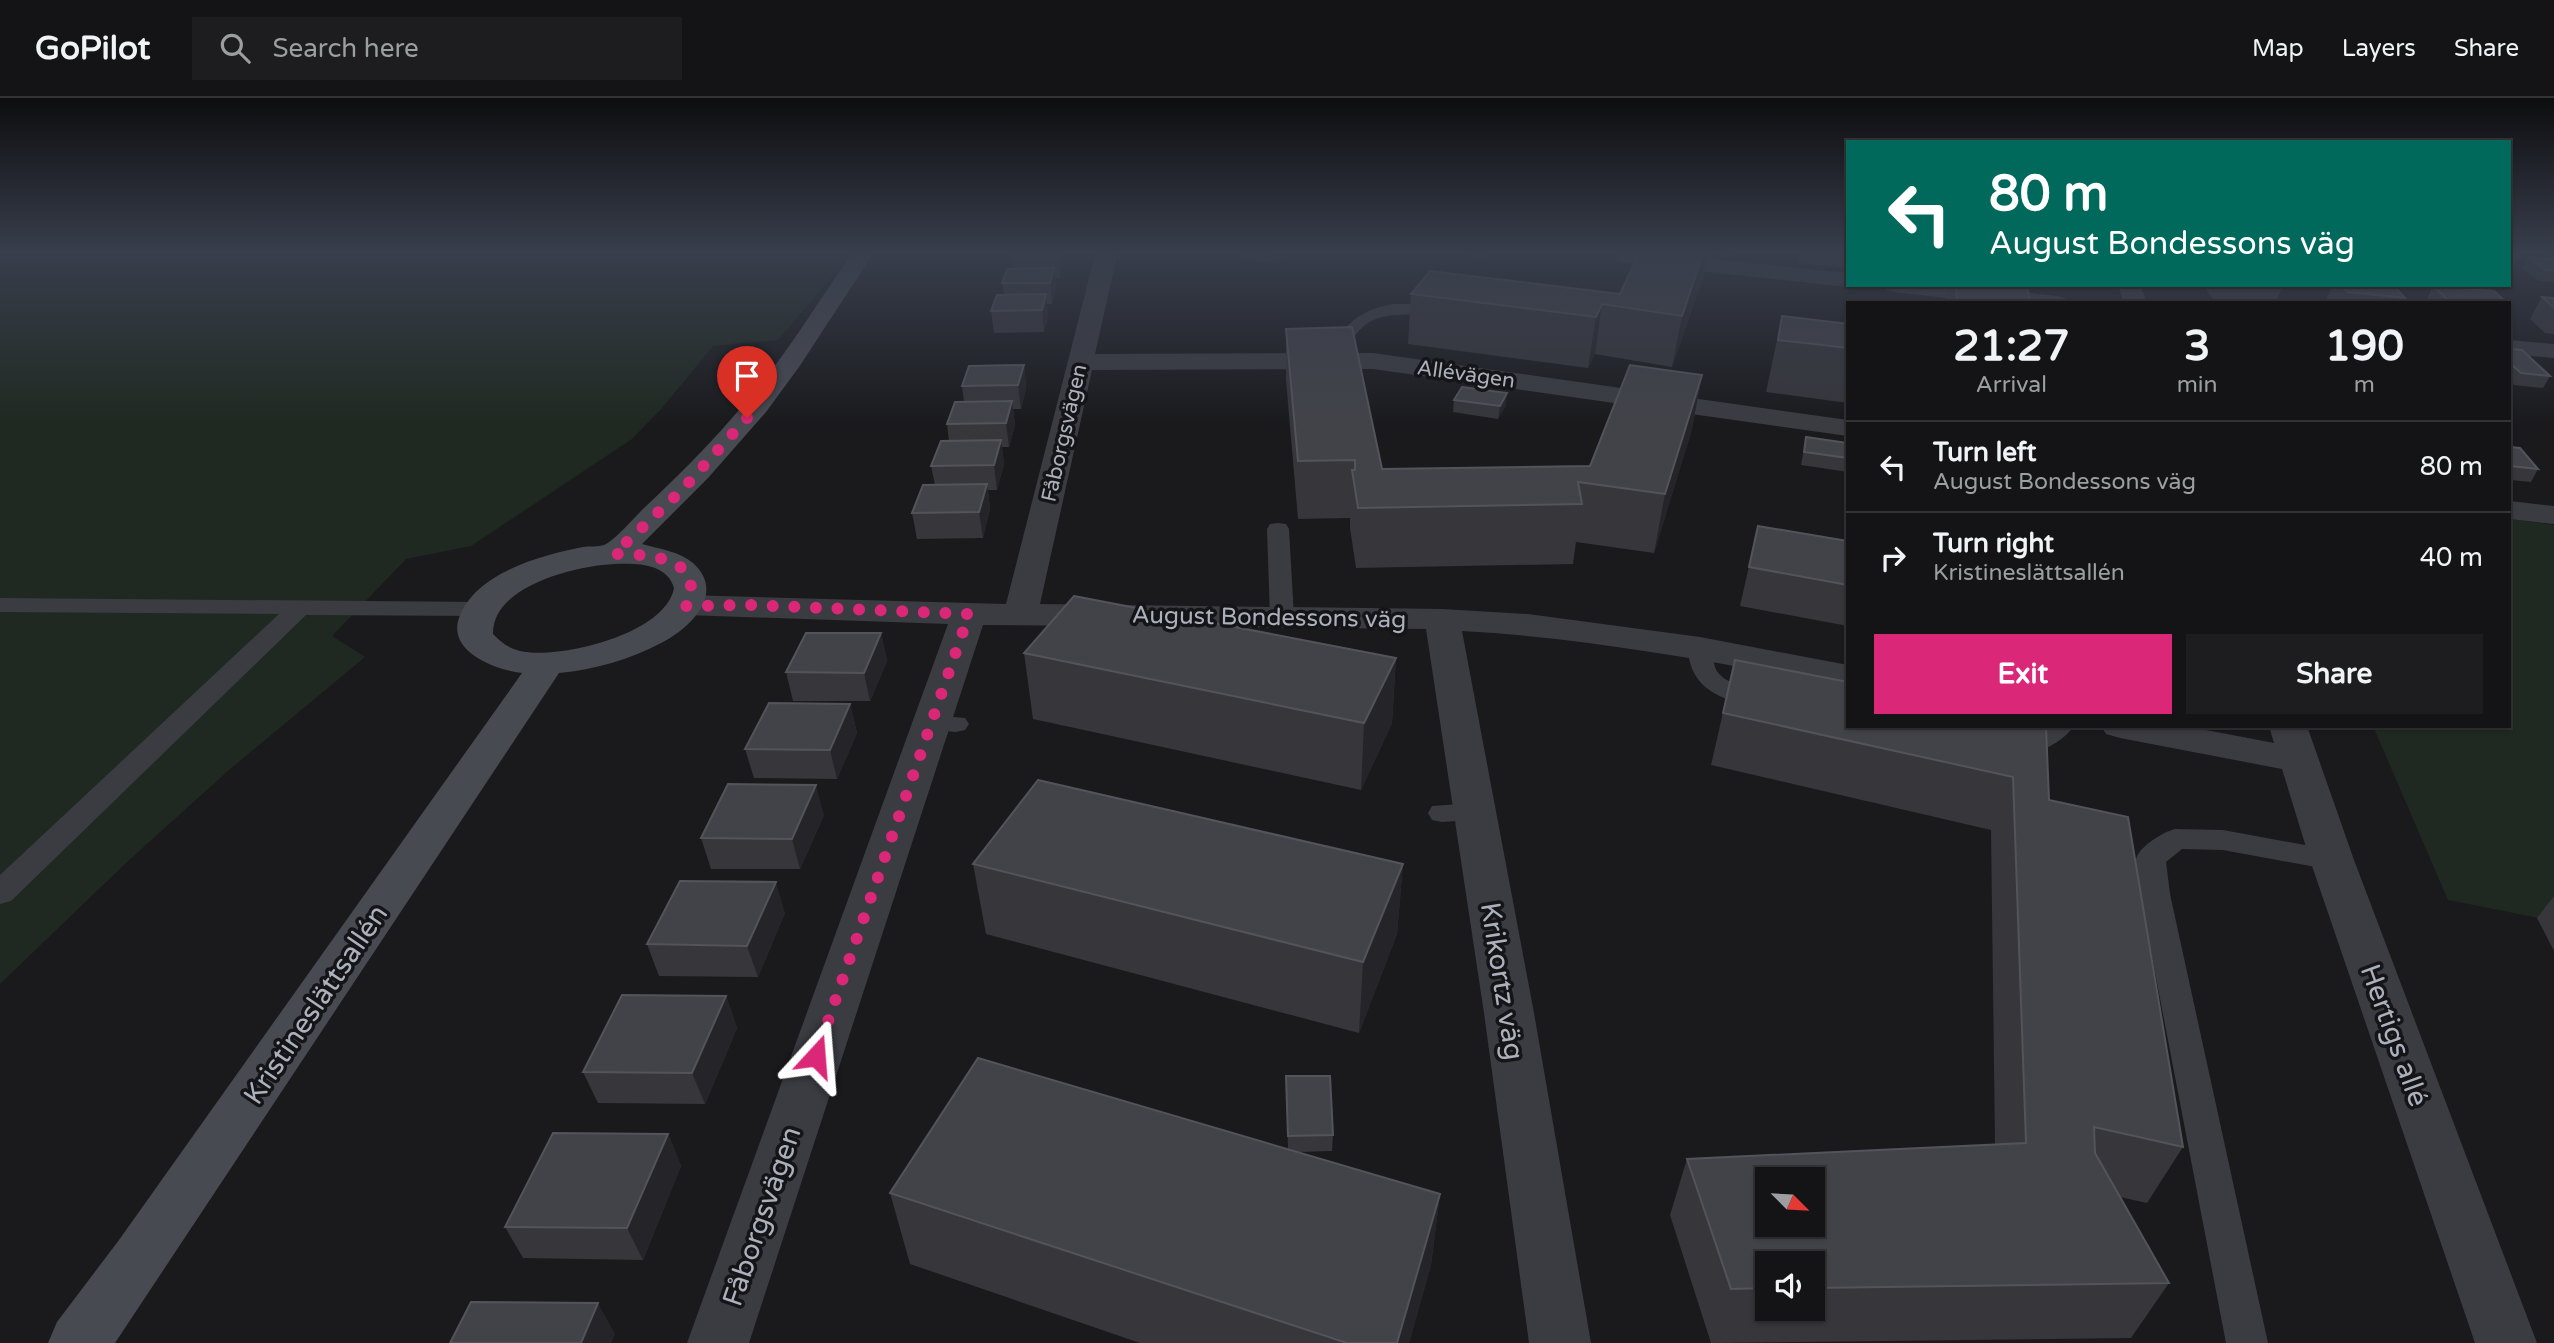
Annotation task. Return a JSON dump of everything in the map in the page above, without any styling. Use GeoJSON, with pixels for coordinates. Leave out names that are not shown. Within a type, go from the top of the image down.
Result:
{"type":"FeatureCollection","features":[{"type":"Feature","properties":{"kind":"street"},"geometry":{"type":"LineString","coordinates":[[614,554],[682,490],[733,436],[776,381],[825,309]]}},
{"type":"Feature","properties":{"kind":"street","name":"Fåborgsvägen"},"geometry":{"type":"LineString","coordinates":[[1021,614],[1093,309]]}},
{"type":"Feature","properties":{"kind":"street"},"geometry":{"type":"LineString","coordinates":[[2511,347],[2554,351]]}},
{"type":"Feature","properties":{"kind":"street","name":"Allévägen"},"geometry":{"type":"LineString","coordinates":[[1081,362],[1332,359],[1373,361],[1846,428]]}},
{"type":"Feature","properties":{"kind":"street"},"geometry":{"type":"LineString","coordinates":[[2511,510],[2554,515]]}},
{"type":"Feature","properties":{"kind":"street"},"geometry":{"type":"LineString","coordinates":[[614,554],[654,556],[683,569],[692,589],[686,606],[670,622],[632,644],[583,659],[548,662],[510,659],[484,648],[473,630],[480,609],[505,587],[535,571],[570,560],[614,554]]}},
{"type":"Feature","properties":{"kind":"street","name":"August Bondessons väg"},"geometry":{"type":"LineString","coordinates":[[686,606],[750,605],[969,614],[1442,619],[1528,624],[1700,648],[1846,676]]}},
{"type":"Feature","properties":{"kind":"street","name":"Fåborgsvägen"},"geometry":{"type":"LineString","coordinates":[[718,1343],[943,724],[969,614]]}},
{"type":"Feature","properties":{"kind":"street","name":"Krikortz väg"},"geometry":{"type":"LineString","coordinates":[[1442,619],[1458,812],[1560,1343]]}},
{"type":"Feature","properties":{"kind":"street","name":"Kristineslättsallén"},"geometry":{"type":"LineString","coordinates":[[79,1343],[141,1259],[548,662]]}},
{"type":"Feature","properties":{"kind":"street"},"geometry":{"type":"LineString","coordinates":[[2140,728],[2294,743]]}},
{"type":"Feature","properties":{"kind":"street","name":"Hertigs allé"},"geometry":{"type":"LineString","coordinates":[[2294,743],[2332,860],[2506,1343]]}},
{"type":"Feature","properties":{"kind":"lane"},"geometry":{"type":"LineString","coordinates":[[1332,359],[1344,337],[1366,316],[1381,309]]}},
{"type":"Feature","properties":{"kind":"lane"},"geometry":{"type":"LineString","coordinates":[[1278,529],[1282,617]]}},
{"type":"Feature","properties":{"kind":"lane"},"geometry":{"type":"LineString","coordinates":[[0,605],[480,609]]}},
{"type":"Feature","properties":{"kind":"lane"},"geometry":{"type":"LineString","coordinates":[[0,893],[299,607]]}},
{"type":"Feature","properties":{"kind":"lane"},"geometry":{"type":"LineString","coordinates":[[1700,648],[1699,664],[1706,676],[1723,690],[1779,706]]}},
{"type":"Feature","properties":{"kind":"lane"},"geometry":{"type":"LineString","coordinates":[[1986,743],[2013,748],[2033,745],[2052,736],[2059,728]]}},
{"type":"Feature","properties":{"kind":"lane"},"geometry":{"type":"LineString","coordinates":[[2247,1343],[2155,894],[2151,859],[2175,839],[2223,839],[2332,860]]}},
{"type":"Feature","properties":{"kind":"shaded area"},"geometry":{"type":"Polygon","coordinates":[[[0,309],[804,309],[778,340],[713,346],[662,408],[632,439],[471,546],[406,559],[332,636],[365,657],[229,770],[127,862],[0,984],[0,309]]]}},
{"type":"Feature","properties":{"kind":"shaded area"},"geometry":{"type":"Polygon","coordinates":[[[2511,519],[2554,525],[2554,921],[2448,900],[2374,728],[2511,728],[2511,519]]]}},
{"type":"Feature","properties":{"kind":"building"},"geometry":{"type":"Polygon","coordinates":[[[992,309],[1042,309],[1042,310],[992,309]]]}},
{"type":"Feature","properties":{"kind":"building"},"geometry":{"type":"Polygon","coordinates":[[[1532,309],[1600,309],[1596,317],[1532,309]]]}},
{"type":"Feature","properties":{"kind":"building"},"geometry":{"type":"Polygon","coordinates":[[[1636,309],[1684,309],[1682,316],[1636,309]]]}},
{"type":"Feature","properties":{"kind":"building"},"geometry":{"type":"Polygon","coordinates":[[[1782,316],[1846,324],[1846,348],[1778,340],[1782,316]]]}},
{"type":"Feature","properties":{"kind":"building"},"geometry":{"type":"Polygon","coordinates":[[[1352,327],[1382,469],[1590,466],[1630,365],[1702,375],[1665,494],[1578,482],[1582,504],[1358,508],[1352,470],[1355,470],[1355,460],[1298,461],[1286,329],[1352,327]]]}},
{"type":"Feature","properties":{"kind":"building"},"geometry":{"type":"Polygon","coordinates":[[[2511,349],[2522,350],[2550,376],[2521,373],[2511,364],[2511,349]]]}},
{"type":"Feature","properties":{"kind":"building"},"geometry":{"type":"Polygon","coordinates":[[[1024,365],[1018,385],[962,386],[969,366],[1024,365]]]}},
{"type":"Feature","properties":{"kind":"building"},"geometry":{"type":"Polygon","coordinates":[[[1462,387],[1507,393],[1500,406],[1454,400],[1462,387]]]}},
{"type":"Feature","properties":{"kind":"building"},"geometry":{"type":"Polygon","coordinates":[[[1012,401],[1006,423],[947,424],[955,402],[1012,401]]]}},
{"type":"Feature","properties":{"kind":"building"},"geometry":{"type":"Polygon","coordinates":[[[1806,437],[1846,443],[1846,458],[1804,452],[1806,437]]]}},
{"type":"Feature","properties":{"kind":"building"},"geometry":{"type":"Polygon","coordinates":[[[1001,440],[994,465],[931,466],[941,441],[1001,440]]]}},
{"type":"Feature","properties":{"kind":"building"},"geometry":{"type":"Polygon","coordinates":[[[2511,447],[2520,448],[2538,469],[2511,466],[2511,447]]]}},
{"type":"Feature","properties":{"kind":"building"},"geometry":{"type":"Polygon","coordinates":[[[987,484],[979,512],[912,513],[923,485],[987,484]]]}},
{"type":"Feature","properties":{"kind":"building"},"geometry":{"type":"Polygon","coordinates":[[[1758,526],[1846,541],[1846,585],[1749,567],[1758,526]]]}},
{"type":"Feature","properties":{"kind":"building"},"geometry":{"type":"Polygon","coordinates":[[[1074,596],[1396,658],[1364,723],[1024,653],[1074,596]]]}},
{"type":"Feature","properties":{"kind":"building"},"geometry":{"type":"Polygon","coordinates":[[[806,633],[881,633],[864,673],[786,672],[806,633]]]}},
{"type":"Feature","properties":{"kind":"building"},"geometry":{"type":"Polygon","coordinates":[[[1735,660],[1846,682],[1846,728],[2046,728],[2049,800],[2128,817],[2183,1147],[2094,1127],[2095,1153],[2169,1283],[1825,1288],[1825,1251],[1755,1251],[1755,1288],[1731,1289],[1687,1159],[2026,1143],[2013,777],[1723,713],[1735,660]]]}},
{"type":"Feature","properties":{"kind":"building"},"geometry":{"type":"Polygon","coordinates":[[[769,703],[850,704],[830,750],[745,749],[769,703]]]}},
{"type":"Feature","properties":{"kind":"building"},"geometry":{"type":"Polygon","coordinates":[[[1038,780],[1403,864],[1363,962],[973,864],[1038,780]]]}},
{"type":"Feature","properties":{"kind":"building"},"geometry":{"type":"Polygon","coordinates":[[[728,784],[816,785],[792,839],[701,838],[728,784]]]}},
{"type":"Feature","properties":{"kind":"building"},"geometry":{"type":"Polygon","coordinates":[[[680,881],[776,882],[747,946],[647,944],[680,881]]]}},
{"type":"Feature","properties":{"kind":"building"},"geometry":{"type":"Polygon","coordinates":[[[622,995],[726,996],[692,1073],[583,1072],[622,995]]]}},
{"type":"Feature","properties":{"kind":"building"},"geometry":{"type":"Polygon","coordinates":[[[978,1058],[1440,1194],[1397,1343],[1347,1343],[890,1193],[978,1058]]]}},
{"type":"Feature","properties":{"kind":"building"},"geometry":{"type":"Polygon","coordinates":[[[1286,1076],[1330,1076],[1333,1135],[1288,1136],[1286,1076]]]}},
{"type":"Feature","properties":{"kind":"building"},"geometry":{"type":"Polygon","coordinates":[[[553,1133],[668,1134],[627,1228],[505,1227],[553,1133]]]}},
{"type":"Feature","properties":{"kind":"building"},"geometry":{"type":"Polygon","coordinates":[[[471,1302],[598,1303],[581,1343],[450,1343],[471,1302]]]}},
{"type":"Feature","properties":{"kind":"route"},"geometry":{"type":"LineString","coordinates":[[747,418],[706,466],[614,554],[654,556],[683,569],[692,589],[686,606],[750,605],[969,614],[816,1056]]}}]}
